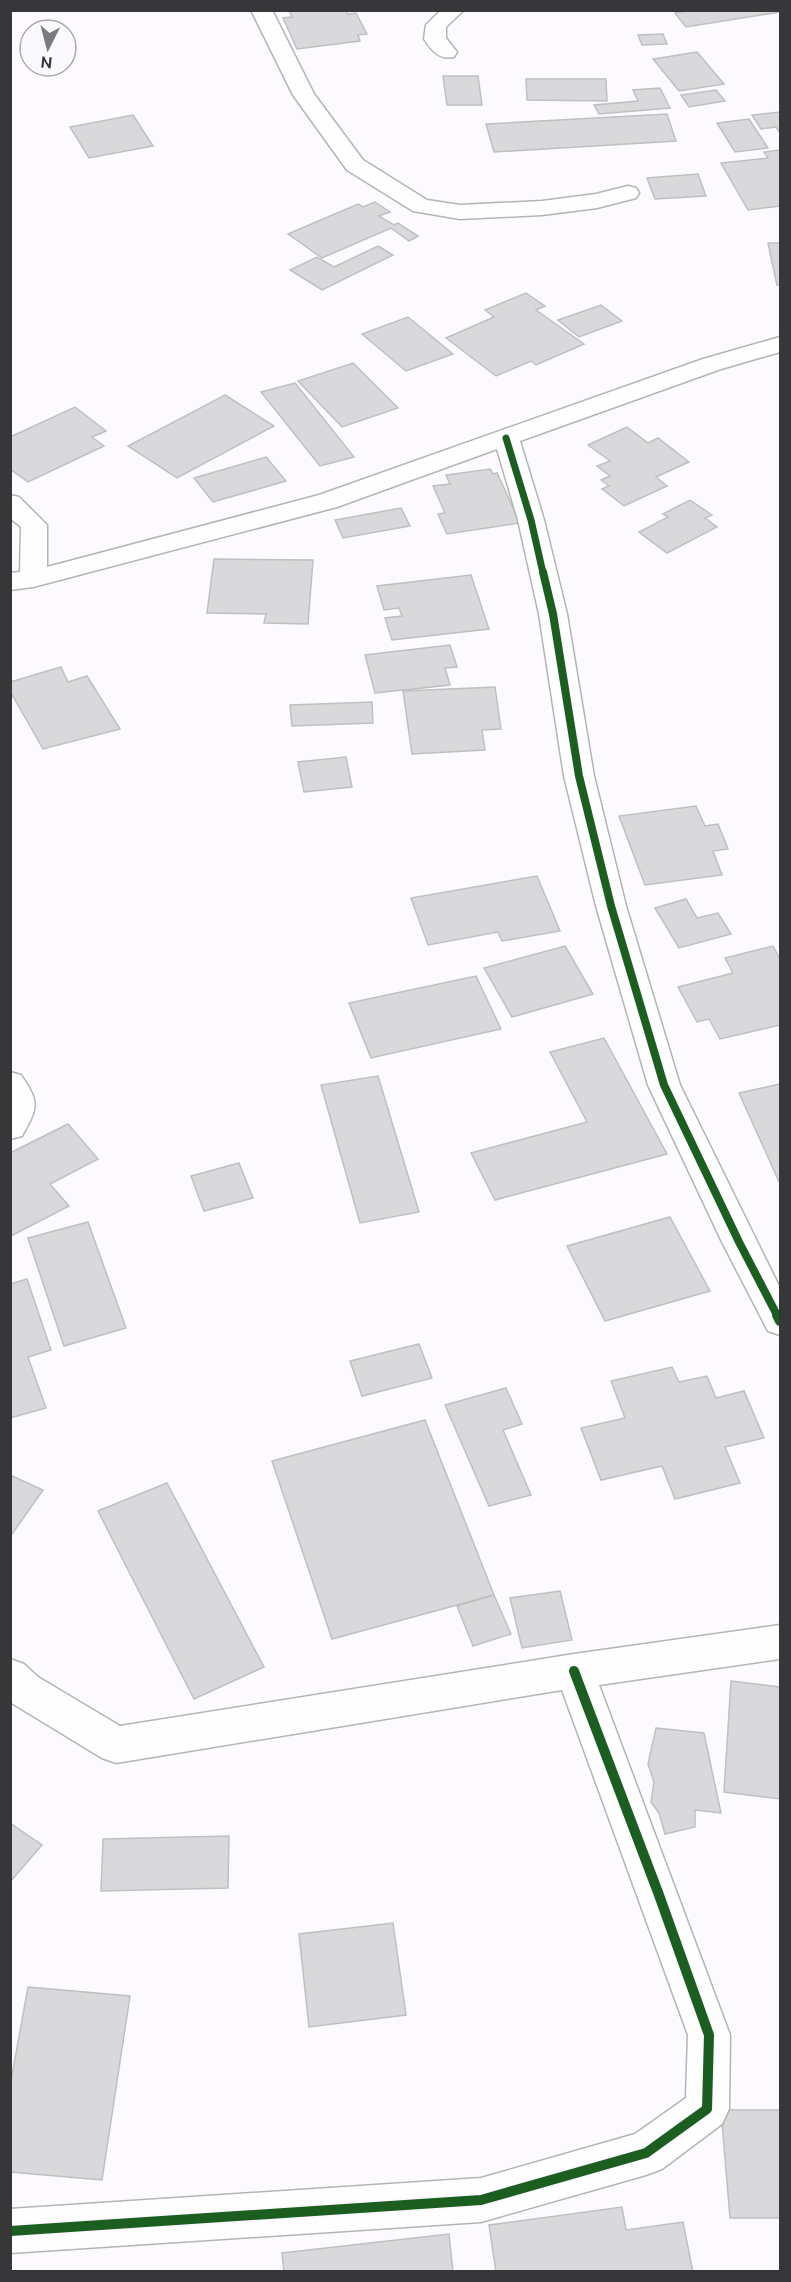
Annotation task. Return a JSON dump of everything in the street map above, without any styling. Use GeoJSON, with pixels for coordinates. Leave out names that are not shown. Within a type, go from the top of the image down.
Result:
{"type":"FeatureCollection","features":[{"type":"Feature","properties":{"kind":"street"},"geometry":{"type":"LineString","coordinates":[[261,10],[304,95],[355,165],[421,206],[460,212],[542,208],[597,201],[628,194]]}},
{"type":"Feature","properties":{"kind":"street"},"geometry":{"type":"LineString","coordinates":[[446,52],[435,39],[436,25],[454,10]]}},
{"type":"Feature","properties":{"kind":"street"},"geometry":{"type":"LineString","coordinates":[[10,503],[34,525],[22,581],[328,501],[712,364],[780,344]]}},
{"type":"Feature","properties":{"kind":"street"},"geometry":{"type":"LineString","coordinates":[[506,438],[531,520],[553,614],[579,776],[610,906],[664,1085],[780,1321]]}},
{"type":"Feature","properties":{"kind":"street"},"geometry":{"type":"LineString","coordinates":[[10,1084],[20,1099],[19,1112],[10,1127]]}},
{"type":"Feature","properties":{"kind":"street"},"geometry":{"type":"LineString","coordinates":[[10,1676],[24,1689],[116,1746],[574,1671],[780,1642]]}},
{"type":"Feature","properties":{"kind":"street"},"geometry":{"type":"LineString","coordinates":[[10,2231],[481,2200],[646,2153],[707,2109],[709,2035],[659,1895],[574,1671]]}},
{"type":"Feature","properties":{"kind":"building"},"geometry":{"type":"Polygon","coordinates":[[[289,10],[346,10],[348,14],[356,13],[367,34],[358,35],[360,41],[297,49],[283,18],[292,17],[289,10]]]}},
{"type":"Feature","properties":{"kind":"building"},"geometry":{"type":"Polygon","coordinates":[[[692,10],[780,10],[780,12],[686,27],[675,13],[692,10]]]}},
{"type":"Feature","properties":{"kind":"building"},"geometry":{"type":"Polygon","coordinates":[[[663,34],[667,44],[642,45],[638,35],[663,34]]]}},
{"type":"Feature","properties":{"kind":"building"},"geometry":{"type":"Polygon","coordinates":[[[697,52],[724,84],[679,91],[653,59],[697,52]]]}},
{"type":"Feature","properties":{"kind":"building"},"geometry":{"type":"Polygon","coordinates":[[[443,76],[478,76],[482,105],[447,105],[443,76]]]}},
{"type":"Feature","properties":{"kind":"building"},"geometry":{"type":"Polygon","coordinates":[[[526,79],[606,79],[607,101],[527,100],[526,79]]]}},
{"type":"Feature","properties":{"kind":"building"},"geometry":{"type":"Polygon","coordinates":[[[660,88],[670,108],[599,114],[594,105],[638,101],[633,90],[660,88]]]}},
{"type":"Feature","properties":{"kind":"building"},"geometry":{"type":"Polygon","coordinates":[[[716,90],[725,101],[689,107],[681,95],[716,90]]]}},
{"type":"Feature","properties":{"kind":"building"},"geometry":{"type":"Polygon","coordinates":[[[780,112],[780,133],[776,127],[761,129],[752,115],[780,112]]]}},
{"type":"Feature","properties":{"kind":"building"},"geometry":{"type":"Polygon","coordinates":[[[667,114],[676,141],[494,152],[486,124],[667,114]]]}},
{"type":"Feature","properties":{"kind":"building"},"geometry":{"type":"Polygon","coordinates":[[[133,115],[153,146],[89,158],[70,127],[133,115]]]}},
{"type":"Feature","properties":{"kind":"building"},"geometry":{"type":"Polygon","coordinates":[[[749,119],[768,148],[735,152],[717,123],[749,119]]]}},
{"type":"Feature","properties":{"kind":"building"},"geometry":{"type":"Polygon","coordinates":[[[780,150],[780,206],[748,210],[721,163],[768,158],[764,152],[780,150]]]}},
{"type":"Feature","properties":{"kind":"building"},"geometry":{"type":"Polygon","coordinates":[[[698,174],[706,196],[655,199],[647,178],[698,174]]]}},
{"type":"Feature","properties":{"kind":"building"},"geometry":{"type":"Polygon","coordinates":[[[375,202],[390,212],[379,216],[394,225],[398,223],[418,236],[409,241],[391,228],[322,258],[288,234],[358,204],[363,207],[375,202]]]}},
{"type":"Feature","properties":{"kind":"building"},"geometry":{"type":"Polygon","coordinates":[[[768,243],[780,243],[780,285],[777,285],[768,243]]]}},
{"type":"Feature","properties":{"kind":"building"},"geometry":{"type":"Polygon","coordinates":[[[378,246],[393,255],[322,290],[290,270],[317,257],[334,267],[378,246]]]}},
{"type":"Feature","properties":{"kind":"building"},"geometry":{"type":"Polygon","coordinates":[[[526,293],[545,306],[536,310],[584,344],[536,365],[531,361],[496,376],[446,338],[494,317],[485,310],[526,293]]]}},
{"type":"Feature","properties":{"kind":"building"},"geometry":{"type":"Polygon","coordinates":[[[601,305],[622,321],[579,337],[558,320],[601,305]]]}},
{"type":"Feature","properties":{"kind":"building"},"geometry":{"type":"Polygon","coordinates":[[[408,317],[453,354],[406,371],[362,334],[408,317]]]}},
{"type":"Feature","properties":{"kind":"building"},"geometry":{"type":"Polygon","coordinates":[[[353,363],[398,408],[342,427],[298,381],[353,363]]]}},
{"type":"Feature","properties":{"kind":"building"},"geometry":{"type":"Polygon","coordinates":[[[295,383],[354,457],[320,466],[261,392],[295,383]]]}},
{"type":"Feature","properties":{"kind":"building"},"geometry":{"type":"Polygon","coordinates":[[[225,395],[274,426],[177,478],[128,446],[225,395]]]}},
{"type":"Feature","properties":{"kind":"building"},"geometry":{"type":"Polygon","coordinates":[[[75,407],[106,431],[92,437],[104,446],[28,482],[10,469],[10,437],[75,407]]]}},
{"type":"Feature","properties":{"kind":"building"},"geometry":{"type":"Polygon","coordinates":[[[627,427],[648,443],[658,438],[689,462],[656,477],[667,486],[624,506],[602,489],[609,486],[601,480],[610,476],[597,466],[610,461],[588,445],[627,427]]]}},
{"type":"Feature","properties":{"kind":"building"},"geometry":{"type":"Polygon","coordinates":[[[266,457],[286,481],[213,502],[194,478],[266,457]]]}},
{"type":"Feature","properties":{"kind":"building"},"geometry":{"type":"Polygon","coordinates":[[[490,469],[493,474],[497,473],[520,523],[447,534],[438,514],[445,513],[433,486],[450,484],[446,475],[490,469]]]}},
{"type":"Feature","properties":{"kind":"building"},"geometry":{"type":"Polygon","coordinates":[[[690,500],[712,515],[705,518],[717,527],[667,553],[639,532],[668,517],[663,514],[690,500]]]}},
{"type":"Feature","properties":{"kind":"building"},"geometry":{"type":"Polygon","coordinates":[[[401,508],[410,526],[343,538],[335,520],[401,508]]]}},
{"type":"Feature","properties":{"kind":"building"},"geometry":{"type":"Polygon","coordinates":[[[214,559],[313,560],[308,624],[264,623],[266,614],[207,613],[214,559]]]}},
{"type":"Feature","properties":{"kind":"building"},"geometry":{"type":"Polygon","coordinates":[[[471,575],[489,629],[392,640],[385,618],[402,616],[399,608],[384,610],[377,586],[471,575]]]}},
{"type":"Feature","properties":{"kind":"building"},"geometry":{"type":"Polygon","coordinates":[[[450,645],[457,667],[445,668],[450,685],[375,693],[365,655],[450,645]]]}},
{"type":"Feature","properties":{"kind":"building"},"geometry":{"type":"Polygon","coordinates":[[[61,667],[68,682],[87,676],[120,729],[43,749],[10,691],[10,682],[61,667]]]}},
{"type":"Feature","properties":{"kind":"building"},"geometry":{"type":"Polygon","coordinates":[[[495,687],[501,729],[482,730],[485,750],[412,754],[403,691],[495,687]]]}},
{"type":"Feature","properties":{"kind":"building"},"geometry":{"type":"Polygon","coordinates":[[[372,702],[373,723],[292,726],[290,705],[372,702]]]}},
{"type":"Feature","properties":{"kind":"building"},"geometry":{"type":"Polygon","coordinates":[[[346,757],[352,787],[304,792],[298,762],[346,757]]]}},
{"type":"Feature","properties":{"kind":"building"},"geometry":{"type":"Polygon","coordinates":[[[696,806],[705,826],[718,824],[728,849],[713,851],[722,875],[645,885],[619,816],[696,806]]]}},
{"type":"Feature","properties":{"kind":"building"},"geometry":{"type":"Polygon","coordinates":[[[537,876],[560,931],[502,941],[498,932],[428,945],[411,898],[537,876]]]}},
{"type":"Feature","properties":{"kind":"building"},"geometry":{"type":"Polygon","coordinates":[[[686,899],[697,918],[718,913],[731,934],[679,948],[655,908],[686,899]]]}},
{"type":"Feature","properties":{"kind":"building"},"geometry":{"type":"Polygon","coordinates":[[[565,946],[593,994],[512,1017],[484,968],[565,946]]]}},
{"type":"Feature","properties":{"kind":"building"},"geometry":{"type":"Polygon","coordinates":[[[773,946],[780,959],[780,1025],[720,1039],[709,1019],[697,1022],[678,987],[733,973],[725,958],[773,946]]]}},
{"type":"Feature","properties":{"kind":"building"},"geometry":{"type":"Polygon","coordinates":[[[476,976],[501,1029],[371,1058],[349,1003],[476,976]]]}},
{"type":"Feature","properties":{"kind":"building"},"geometry":{"type":"Polygon","coordinates":[[[604,1038],[667,1154],[495,1200],[471,1153],[587,1122],[550,1052],[604,1038]]]}},
{"type":"Feature","properties":{"kind":"building"},"geometry":{"type":"Polygon","coordinates":[[[378,1076],[419,1212],[360,1223],[321,1085],[378,1076]]]}},
{"type":"Feature","properties":{"kind":"building"},"geometry":{"type":"Polygon","coordinates":[[[780,1084],[780,1184],[739,1093],[780,1084]]]}},
{"type":"Feature","properties":{"kind":"building"},"geometry":{"type":"Polygon","coordinates":[[[68,1124],[98,1159],[50,1184],[69,1206],[11,1236],[10,1153],[68,1124]]]}},
{"type":"Feature","properties":{"kind":"building"},"geometry":{"type":"Polygon","coordinates":[[[239,1163],[253,1198],[204,1211],[191,1176],[239,1163]]]}},
{"type":"Feature","properties":{"kind":"building"},"geometry":{"type":"Polygon","coordinates":[[[670,1217],[710,1291],[605,1321],[567,1246],[670,1217]]]}},
{"type":"Feature","properties":{"kind":"building"},"geometry":{"type":"Polygon","coordinates":[[[88,1222],[126,1328],[64,1346],[28,1238],[88,1222]]]}},
{"type":"Feature","properties":{"kind":"building"},"geometry":{"type":"Polygon","coordinates":[[[27,1279],[51,1350],[28,1357],[46,1408],[10,1418],[10,1284],[27,1279]]]}},
{"type":"Feature","properties":{"kind":"building"},"geometry":{"type":"Polygon","coordinates":[[[419,1344],[432,1378],[362,1396],[350,1361],[419,1344]]]}},
{"type":"Feature","properties":{"kind":"building"},"geometry":{"type":"Polygon","coordinates":[[[672,1367],[679,1382],[707,1376],[716,1398],[744,1391],[764,1438],[725,1447],[740,1483],[675,1499],[662,1466],[601,1480],[581,1428],[625,1418],[611,1381],[672,1367]]]}},
{"type":"Feature","properties":{"kind":"building"},"geometry":{"type":"Polygon","coordinates":[[[506,1388],[522,1424],[503,1430],[531,1495],[489,1506],[445,1405],[506,1388]]]}},
{"type":"Feature","properties":{"kind":"building"},"geometry":{"type":"Polygon","coordinates":[[[425,1420],[494,1595],[332,1639],[272,1461],[425,1420]]]}},
{"type":"Feature","properties":{"kind":"building"},"geometry":{"type":"Polygon","coordinates":[[[10,1475],[43,1490],[10,1537],[10,1475]]]}},
{"type":"Feature","properties":{"kind":"building"},"geometry":{"type":"Polygon","coordinates":[[[167,1483],[264,1667],[194,1699],[98,1511],[167,1483]]]}},
{"type":"Feature","properties":{"kind":"building"},"geometry":{"type":"Polygon","coordinates":[[[560,1591],[572,1640],[522,1648],[510,1598],[560,1591]]]}},
{"type":"Feature","properties":{"kind":"building"},"geometry":{"type":"Polygon","coordinates":[[[494,1595],[511,1634],[473,1646],[457,1606],[494,1595]]]}},
{"type":"Feature","properties":{"kind":"building"},"geometry":{"type":"Polygon","coordinates":[[[731,1681],[780,1687],[780,1799],[724,1792],[731,1681]]]}},
{"type":"Feature","properties":{"kind":"building"},"geometry":{"type":"Polygon","coordinates":[[[656,1728],[704,1733],[721,1813],[695,1810],[695,1827],[665,1834],[659,1813],[651,1802],[654,1782],[648,1764],[656,1728]]]}},
{"type":"Feature","properties":{"kind":"building"},"geometry":{"type":"Polygon","coordinates":[[[10,1823],[42,1845],[10,1882],[10,1823]]]}},
{"type":"Feature","properties":{"kind":"building"},"geometry":{"type":"Polygon","coordinates":[[[229,1836],[228,1888],[101,1891],[103,1839],[229,1836]]]}},
{"type":"Feature","properties":{"kind":"building"},"geometry":{"type":"Polygon","coordinates":[[[393,1923],[406,2015],[309,2027],[299,1934],[393,1923]]]}},
{"type":"Feature","properties":{"kind":"building"},"geometry":{"type":"Polygon","coordinates":[[[28,1987],[130,1996],[102,2180],[10,2172],[10,2086],[28,1987]]]}},
{"type":"Feature","properties":{"kind":"building"},"geometry":{"type":"Polygon","coordinates":[[[721,2110],[780,2110],[780,2218],[730,2218],[721,2110]]]}},
{"type":"Feature","properties":{"kind":"building"},"geometry":{"type":"Polygon","coordinates":[[[622,2207],[626,2230],[683,2222],[693,2272],[496,2272],[489,2225],[622,2207]]]}},
{"type":"Feature","properties":{"kind":"building"},"geometry":{"type":"Polygon","coordinates":[[[449,2234],[453,2272],[284,2272],[282,2253],[449,2234]]]}},
{"type":"Feature","properties":{"kind":"cycle path"},"geometry":{"type":"LineString","coordinates":[[506,438],[531,520],[553,614],[579,776],[611,906],[664,1085],[739,1242],[780,1321]]}},
{"type":"Feature","properties":{"kind":"cycle path"},"geometry":{"type":"LineString","coordinates":[[10,2231],[481,2200],[646,2153],[707,2109],[709,2035],[659,1895],[574,1671]]}}]}
